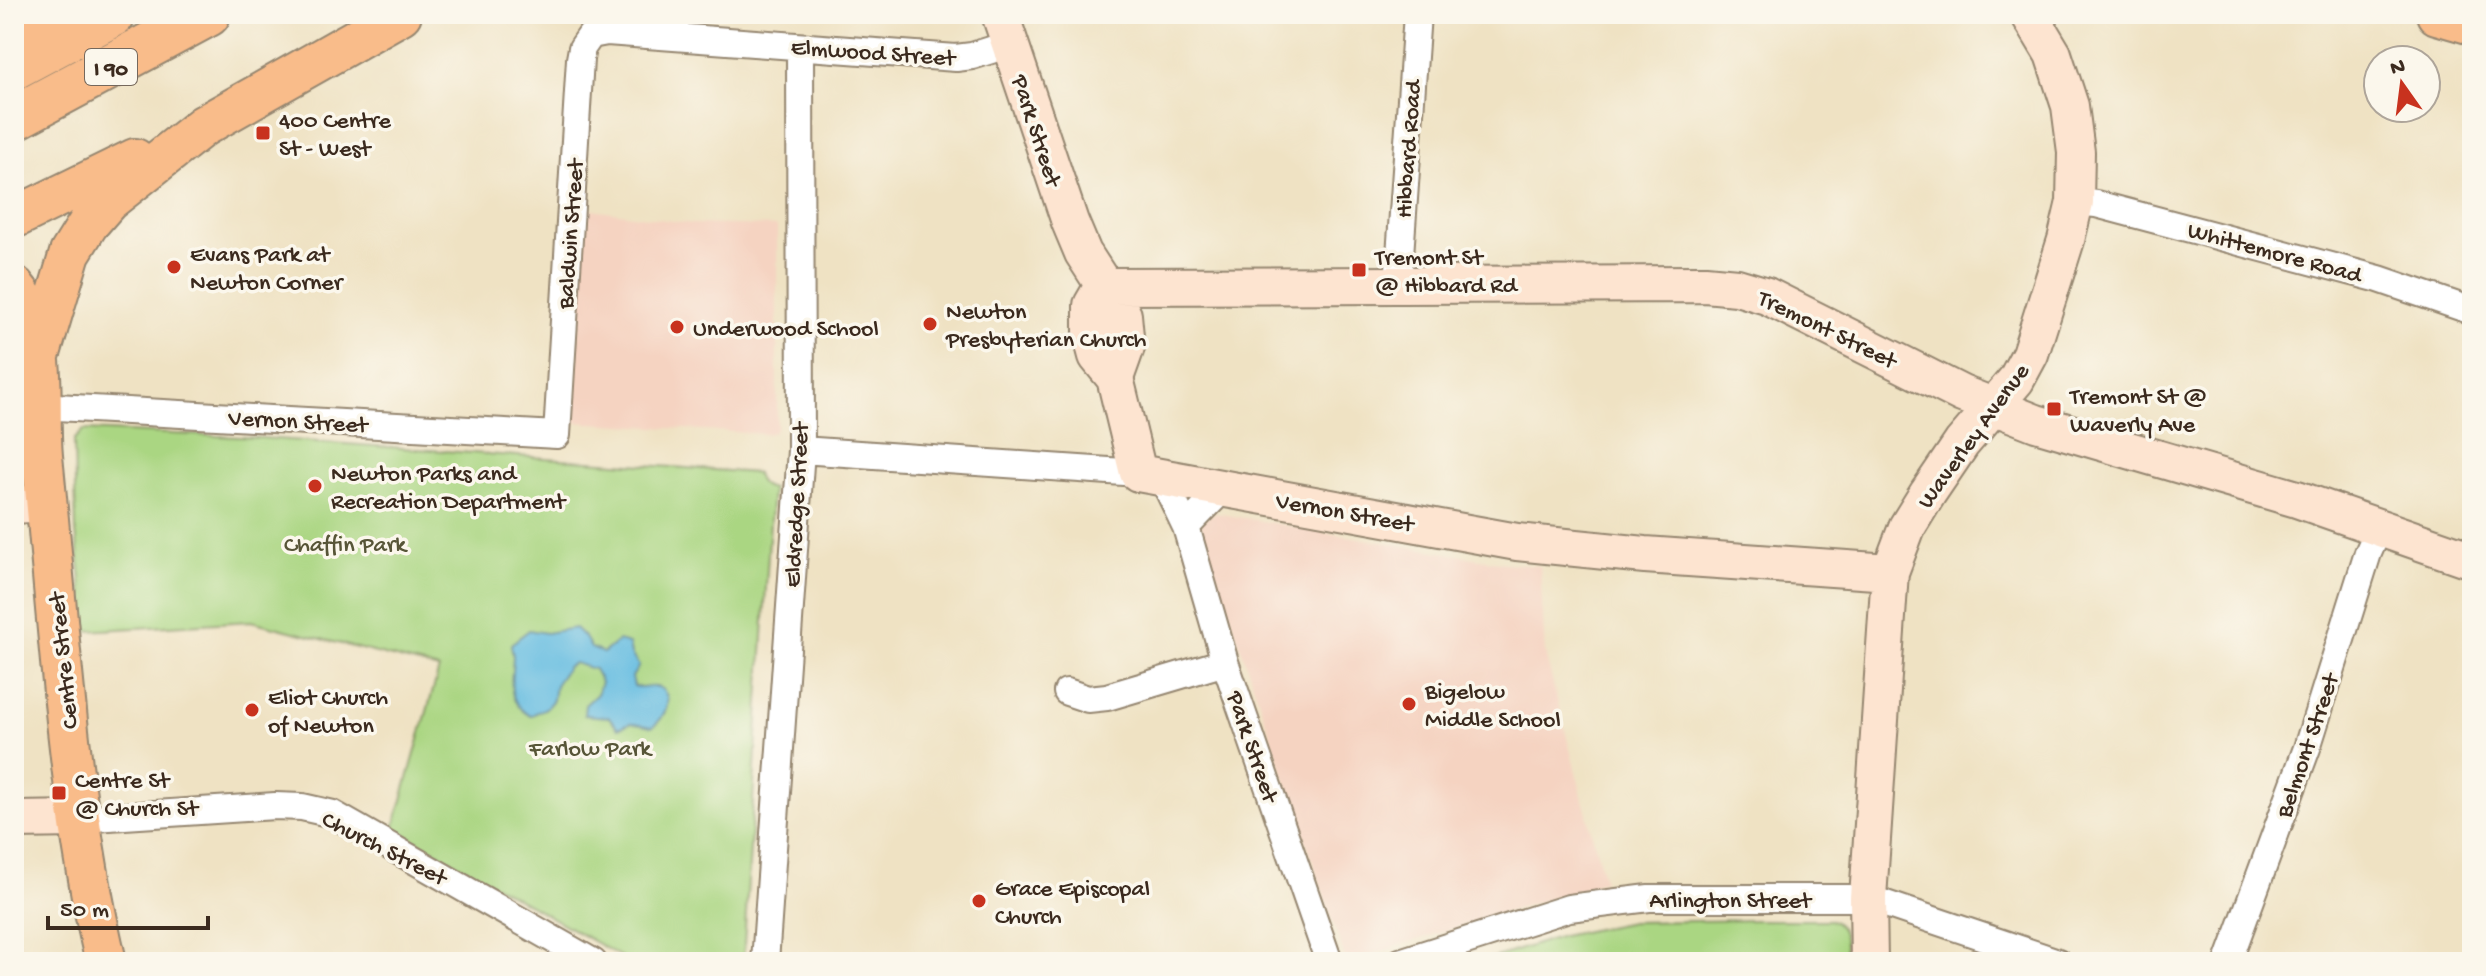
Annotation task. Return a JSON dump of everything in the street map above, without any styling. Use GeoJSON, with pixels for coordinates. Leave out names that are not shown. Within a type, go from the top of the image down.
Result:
{"type":"FeatureCollection","features":[{"type":"Feature","properties":{"kind":"highway"},"geometry":{"type":"LineString","coordinates":[[14,25],[35,14]]}},
{"type":"Feature","properties":{"kind":"highway","name":"I 90"},"geometry":{"type":"LineString","coordinates":[[14,67],[113,14]]}},
{"type":"Feature","properties":{"kind":"highway","name":"I 90"},"geometry":{"type":"LineString","coordinates":[[14,118],[208,14]]}},
{"type":"Feature","properties":{"kind":"main road","name":"Centre Street"},"geometry":{"type":"LineString","coordinates":[[39,358],[65,266],[88,224],[108,201],[203,126],[401,14]]}},
{"type":"Feature","properties":{"kind":"main road"},"geometry":{"type":"LineString","coordinates":[[14,218],[203,126]]}},
{"type":"Feature","properties":{"kind":"main road","name":"Centre Street"},"geometry":{"type":"LineString","coordinates":[[14,286],[28,308],[39,358],[39,406],[30,504],[91,898],[106,962]]}},
{"type":"Feature","properties":{"kind":"street","name":"Hibbard Road"},"geometry":{"type":"LineString","coordinates":[[1398,284],[1417,14]]}},
{"type":"Feature","properties":{"kind":"street","name":"Waverley Avenue"},"geometry":{"type":"LineString","coordinates":[[1869,962],[1868,898],[1890,572],[1907,527],[1928,493],[1962,443],[2016,380],[2030,354],[2075,202],[2076,152],[2070,106],[2053,54],[2029,14]]}},
{"type":"Feature","properties":{"kind":"street","name":"Elmwood Street"},"geometry":{"type":"LineString","coordinates":[[586,42],[607,32],[956,58],[972,56],[1005,29]]}},
{"type":"Feature","properties":{"kind":"street","name":"Park Street"},"geometry":{"type":"LineString","coordinates":[[1005,29],[1059,196],[1083,253],[1123,315],[1126,347],[1115,378],[1150,475],[1186,527],[1225,662],[1329,962]]}},
{"type":"Feature","properties":{"kind":"street","name":"Baldwin Street"},"geometry":{"type":"LineString","coordinates":[[557,435],[586,42]]}},
{"type":"Feature","properties":{"kind":"street","name":"Eldredge Street"},"geometry":{"type":"LineString","coordinates":[[765,962],[801,450],[800,47]]}},
{"type":"Feature","properties":{"kind":"street","name":"Whittemore Road"},"geometry":{"type":"LineString","coordinates":[[2075,202],[2096,204],[2379,279],[2472,311]]}},
{"type":"Feature","properties":{"kind":"street","name":"Tremont Street"},"geometry":{"type":"LineString","coordinates":[[1103,286],[1705,284],[1737,287],[1767,296],[1995,408],[2036,423],[2256,486],[2472,560]]}},
{"type":"Feature","properties":{"kind":"street","name":"Vernon Street"},"geometry":{"type":"LineString","coordinates":[[39,406],[557,435]]}},
{"type":"Feature","properties":{"kind":"street","name":"Vernon Street"},"geometry":{"type":"LineString","coordinates":[[801,450],[1150,475],[1570,549],[1890,572]]}},
{"type":"Feature","properties":{"kind":"street"},"geometry":{"type":"LineString","coordinates":[[1186,527],[1223,489]]}},
{"type":"Feature","properties":{"kind":"street","name":"Belmont Street"},"geometry":{"type":"LineString","coordinates":[[2228,962],[2307,748],[2368,553],[2379,528]]}},
{"type":"Feature","properties":{"kind":"street"},"geometry":{"type":"LineString","coordinates":[[1067,692],[1088,699],[1107,697],[1225,662]]}},
{"type":"Feature","properties":{"kind":"street","name":"Church Street"},"geometry":{"type":"LineString","coordinates":[[14,820],[79,819],[275,806],[302,807],[333,814],[593,962]]}},
{"type":"Feature","properties":{"kind":"street","name":"Arlington Street"},"geometry":{"type":"LineString","coordinates":[[1400,962],[1569,908],[1649,898],[1868,898],[2058,962]]}},
{"type":"Feature","properties":{"kind":"shaded area","name":"Underwood School"},"geometry":{"type":"Polygon","coordinates":[[[585,208],[693,224],[777,226],[777,427],[774,432],[573,422],[585,208]]]}},
{"type":"Feature","properties":{"kind":"shaded area","name":"Bigelow Middle School"},"geometry":{"type":"Polygon","coordinates":[[[1215,513],[1503,563],[1540,566],[1545,653],[1604,880],[1581,891],[1357,959],[1350,960],[1344,955],[1202,532],[1201,521],[1215,513]]]}},
{"type":"Feature","properties":{"kind":"green space","name":"Farlow Park"},"geometry":{"type":"Polygon","coordinates":[[[84,430],[262,438],[756,473],[761,484],[772,489],[743,962],[630,962],[394,828],[439,669],[251,621],[86,631],[76,531],[74,440],[84,430]]]}},
{"type":"Feature","properties":{"kind":"green space"},"geometry":{"type":"Polygon","coordinates":[[[1831,920],[1843,932],[1846,962],[1481,962],[1562,936],[1631,922],[1831,920]]]}},
{"type":"Feature","properties":{"kind":"water"},"geometry":{"type":"Polygon","coordinates":[[[575,628],[591,648],[603,653],[618,641],[629,644],[639,666],[632,677],[634,686],[660,688],[667,697],[664,714],[656,724],[652,727],[630,723],[618,728],[609,717],[584,715],[585,705],[597,694],[601,682],[594,669],[574,663],[568,666],[555,685],[553,700],[546,708],[530,716],[522,710],[513,697],[511,644],[529,630],[546,633],[575,628]]]}},
{"type":"Feature","properties":{"kind":"place","name":"400 Centre St - West"},"geometry":{"type":"Point","coordinates":[263,133]}},
{"type":"Feature","properties":{"kind":"place","name":"Evans Park at Newton Corner"},"geometry":{"type":"Point","coordinates":[174,267]}},
{"type":"Feature","properties":{"kind":"place","name":"Tremont St @ Hibbard Rd"},"geometry":{"type":"Point","coordinates":[1359,270]}},
{"type":"Feature","properties":{"kind":"place","name":"Newton Presbyterian Church"},"geometry":{"type":"Point","coordinates":[930,324]}},
{"type":"Feature","properties":{"kind":"place","name":"Underwood School"},"geometry":{"type":"Point","coordinates":[677,327]}},
{"type":"Feature","properties":{"kind":"place","name":"Tremont St @ Waverly Ave"},"geometry":{"type":"Point","coordinates":[2054,409]}},
{"type":"Feature","properties":{"kind":"place","name":"Newton Parks and Recreation Department"},"geometry":{"type":"Point","coordinates":[315,486]}},
{"type":"Feature","properties":{"kind":"place","name":"Bigelow Middle School"},"geometry":{"type":"Point","coordinates":[1409,704]}},
{"type":"Feature","properties":{"kind":"place","name":"Eliot Church of Newton"},"geometry":{"type":"Point","coordinates":[252,710]}},
{"type":"Feature","properties":{"kind":"place","name":"Centre St @ Church St"},"geometry":{"type":"Point","coordinates":[59,793]}},
{"type":"Feature","properties":{"kind":"place","name":"Grace Episcopal Church"},"geometry":{"type":"Point","coordinates":[979,901]}},
{"type":"Feature","properties":{"kind":"park label","name":"Chaffin Park"},"geometry":{"type":"Point","coordinates":[345,543]}}]}
